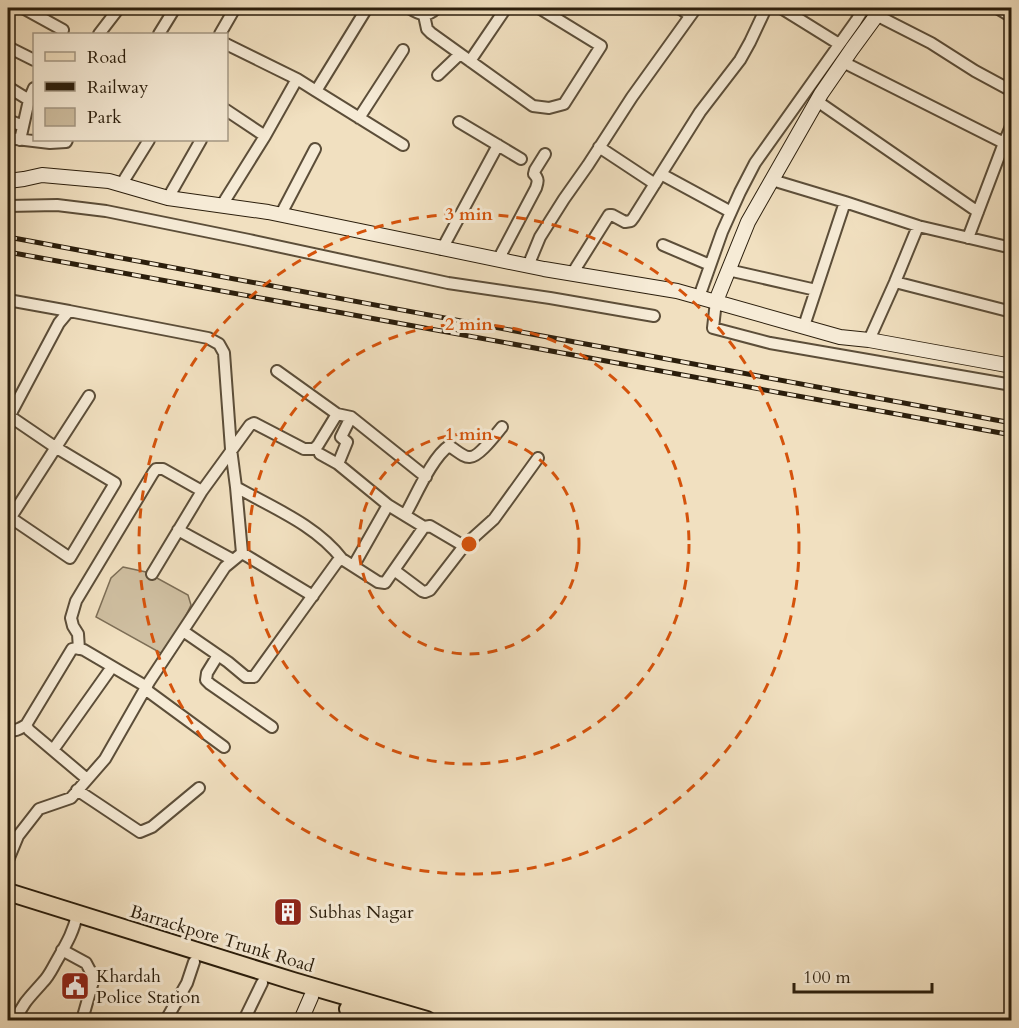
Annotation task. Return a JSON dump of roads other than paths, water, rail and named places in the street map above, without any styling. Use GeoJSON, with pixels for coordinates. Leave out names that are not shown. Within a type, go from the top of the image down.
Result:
{"type":"FeatureCollection","features":[{"type":"Feature","properties":{"kind":"main road","name":"Barrackpore Trunk Road"},"geometry":{"type":"LineString","coordinates":[[8,892],[194,962],[384,1020]]}},
{"type":"Feature","properties":{"kind":"main road","name":"Barrackpore Trunk Road"},"geometry":{"type":"LineString","coordinates":[[8,903],[76,919],[426,1020]]}},
{"type":"Feature","properties":{"kind":"street"},"geometry":{"type":"LineString","coordinates":[[23,8],[63,30]]}},
{"type":"Feature","properties":{"kind":"street"},"geometry":{"type":"LineString","coordinates":[[100,33],[119,8]]}},
{"type":"Feature","properties":{"kind":"street"},"geometry":{"type":"LineString","coordinates":[[160,33],[175,8]]}},
{"type":"Feature","properties":{"kind":"street"},"geometry":{"type":"LineString","coordinates":[[221,33],[235,8]]}},
{"type":"Feature","properties":{"kind":"street"},"geometry":{"type":"LineString","coordinates":[[316,91],[366,8]]}},
{"type":"Feature","properties":{"kind":"street"},"geometry":{"type":"LineString","coordinates":[[409,8],[424,15],[430,14],[437,8]]}},
{"type":"Feature","properties":{"kind":"street"},"geometry":{"type":"LineString","coordinates":[[470,61],[506,8]]}},
{"type":"Feature","properties":{"kind":"street"},"geometry":{"type":"LineString","coordinates":[[424,15],[426,29],[534,106],[549,108],[564,104],[602,46],[539,8]]}},
{"type":"Feature","properties":{"kind":"street"},"geometry":{"type":"LineString","coordinates":[[528,266],[540,237],[632,97],[693,11],[679,8]]}},
{"type":"Feature","properties":{"kind":"street"},"geometry":{"type":"LineString","coordinates":[[572,274],[609,215],[625,222],[631,221],[700,112],[740,60],[766,8]]}},
{"type":"Feature","properties":{"kind":"street"},"geometry":{"type":"LineString","coordinates":[[781,8],[839,44]]}},
{"type":"Feature","properties":{"kind":"street"},"geometry":{"type":"LineString","coordinates":[[699,297],[731,212],[754,163],[864,8]]}},
{"type":"Feature","properties":{"kind":"street"},"geometry":{"type":"LineString","coordinates":[[997,8],[1011,17]]}},
{"type":"Feature","properties":{"kind":"street"},"geometry":{"type":"LineString","coordinates":[[1011,91],[879,11],[817,101],[748,222],[716,301],[713,328],[770,343],[1011,385]]}},
{"type":"Feature","properties":{"kind":"street"},"geometry":{"type":"LineString","coordinates":[[228,45],[297,79],[403,145]]}},
{"type":"Feature","properties":{"kind":"street"},"geometry":{"type":"LineString","coordinates":[[8,47],[33,60]]}},
{"type":"Feature","properties":{"kind":"street"},"geometry":{"type":"LineString","coordinates":[[359,118],[403,50]]}},
{"type":"Feature","properties":{"kind":"street"},"geometry":{"type":"LineString","coordinates":[[438,75],[460,54]]}},
{"type":"Feature","properties":{"kind":"street"},"geometry":{"type":"LineString","coordinates":[[843,62],[1006,145]]}},
{"type":"Feature","properties":{"kind":"street"},"geometry":{"type":"LineString","coordinates":[[222,205],[297,79]]}},
{"type":"Feature","properties":{"kind":"street"},"geometry":{"type":"LineString","coordinates":[[8,87],[29,100]]}},
{"type":"Feature","properties":{"kind":"street"},"geometry":{"type":"LineString","coordinates":[[20,140],[33,90]]}},
{"type":"Feature","properties":{"kind":"street"},"geometry":{"type":"LineString","coordinates":[[817,101],[978,212]]}},
{"type":"Feature","properties":{"kind":"street"},"geometry":{"type":"LineString","coordinates":[[228,111],[265,136]]}},
{"type":"Feature","properties":{"kind":"street"},"geometry":{"type":"LineString","coordinates":[[8,120],[24,126]]}},
{"type":"Feature","properties":{"kind":"street"},"geometry":{"type":"LineString","coordinates":[[459,122],[521,159]]}},
{"type":"Feature","properties":{"kind":"street"},"geometry":{"type":"LineString","coordinates":[[968,238],[1006,145],[1011,124]]}},
{"type":"Feature","properties":{"kind":"street"},"geometry":{"type":"LineString","coordinates":[[8,138],[50,143],[67,141]]}},
{"type":"Feature","properties":{"kind":"street"},"geometry":{"type":"LineString","coordinates":[[122,185],[147,141]]}},
{"type":"Feature","properties":{"kind":"street"},"geometry":{"type":"LineString","coordinates":[[168,198],[200,141]]}},
{"type":"Feature","properties":{"kind":"street"},"geometry":{"type":"LineString","coordinates":[[442,249],[498,146]]}},
{"type":"Feature","properties":{"kind":"street"},"geometry":{"type":"LineString","coordinates":[[599,147],[658,179],[731,212]]}},
{"type":"Feature","properties":{"kind":"street"},"geometry":{"type":"LineString","coordinates":[[281,214],[315,149]]}},
{"type":"Feature","properties":{"kind":"street"},"geometry":{"type":"LineString","coordinates":[[498,260],[538,183],[534,174],[545,154]]}},
{"type":"Feature","properties":{"kind":"street"},"geometry":{"type":"LineString","coordinates":[[8,181],[42,175],[109,181],[168,198],[281,214],[528,266],[677,291],[840,337],[869,340],[1011,366]]}},
{"type":"Feature","properties":{"kind":"street"},"geometry":{"type":"LineString","coordinates":[[772,180],[918,226],[1011,248]]}},
{"type":"Feature","properties":{"kind":"street"},"geometry":{"type":"LineString","coordinates":[[804,326],[845,202]]}},
{"type":"Feature","properties":{"kind":"street"},"geometry":{"type":"LineString","coordinates":[[8,206],[57,205],[106,211],[448,283],[654,316]]}},
{"type":"Feature","properties":{"kind":"street"},"geometry":{"type":"LineString","coordinates":[[869,340],[918,226]]}},
{"type":"Feature","properties":{"kind":"street"},"geometry":{"type":"LineString","coordinates":[[663,245],[710,265]]}},
{"type":"Feature","properties":{"kind":"street"},"geometry":{"type":"LineString","coordinates":[[728,270],[816,290]]}},
{"type":"Feature","properties":{"kind":"street"},"geometry":{"type":"LineString","coordinates":[[895,282],[1011,312]]}},
{"type":"Feature","properties":{"kind":"street"},"geometry":{"type":"LineString","coordinates":[[8,300],[208,338],[219,344],[224,353],[236,487],[237,557]]}},
{"type":"Feature","properties":{"kind":"street"},"geometry":{"type":"LineString","coordinates":[[69,311],[59,323],[8,417],[55,447],[115,483],[70,558],[9,516],[55,447],[89,396]]}},
{"type":"Feature","properties":{"kind":"street"},"geometry":{"type":"LineString","coordinates":[[277,371],[337,414],[351,417],[426,477]]}},
{"type":"Feature","properties":{"kind":"street"},"geometry":{"type":"LineString","coordinates":[[152,574],[201,491],[250,425],[254,423],[304,449],[314,449],[337,414]]}},
{"type":"Feature","properties":{"kind":"street"},"geometry":{"type":"LineString","coordinates":[[338,464],[346,442],[341,437],[351,417]]}},
{"type":"Feature","properties":{"kind":"street"},"geometry":{"type":"LineString","coordinates":[[405,515],[443,450],[448,446],[470,457],[477,454],[501,427]]}},
{"type":"Feature","properties":{"kind":"street"},"geometry":{"type":"LineString","coordinates":[[320,454],[338,464],[388,505],[423,527],[430,526],[464,546]]}},
{"type":"Feature","properties":{"kind":"street"},"geometry":{"type":"LineString","coordinates":[[394,570],[418,589],[425,592],[430,590],[464,546],[494,519],[538,458]]}},
{"type":"Feature","properties":{"kind":"street"},"geometry":{"type":"LineString","coordinates":[[79,649],[78,634],[70,618],[76,601],[156,469],[163,469],[201,491]]}},
{"type":"Feature","properties":{"kind":"street"},"geometry":{"type":"LineString","coordinates":[[236,487],[312,530],[332,546],[342,559],[378,582],[385,583],[423,527]]}},
{"type":"Feature","properties":{"kind":"street"},"geometry":{"type":"LineString","coordinates":[[354,566],[388,505]]}},
{"type":"Feature","properties":{"kind":"street"},"geometry":{"type":"LineString","coordinates":[[178,530],[313,596]]}},
{"type":"Feature","properties":{"kind":"street"},"geometry":{"type":"LineString","coordinates":[[8,860],[18,836],[39,809],[71,798],[105,759],[146,688],[183,631],[225,567],[237,557]]}},
{"type":"Feature","properties":{"kind":"street"},"geometry":{"type":"LineString","coordinates":[[183,631],[246,677],[254,677],[337,562],[342,559]]}},
{"type":"Feature","properties":{"kind":"street"},"geometry":{"type":"LineString","coordinates":[[8,729],[15,730],[26,725],[72,649],[77,648],[146,688],[224,747]]}},
{"type":"Feature","properties":{"kind":"street"},"geometry":{"type":"LineString","coordinates":[[218,655],[207,673],[206,680],[272,727]]}},
{"type":"Feature","properties":{"kind":"street"},"geometry":{"type":"LineString","coordinates":[[53,750],[112,667]]}},
{"type":"Feature","properties":{"kind":"street"},"geometry":{"type":"LineString","coordinates":[[26,725],[87,779]]}},
{"type":"Feature","properties":{"kind":"street"},"geometry":{"type":"LineString","coordinates":[[77,790],[140,832],[152,827],[199,788]]}},
{"type":"Feature","properties":{"kind":"street"},"geometry":{"type":"LineString","coordinates":[[8,830],[18,836]]}},
{"type":"Feature","properties":{"kind":"street"},"geometry":{"type":"LineString","coordinates":[[16,1020],[29,996],[45,980],[76,919]]}},
{"type":"Feature","properties":{"kind":"street"},"geometry":{"type":"LineString","coordinates":[[62,950],[86,963],[94,978],[82,1020]]}},
{"type":"Feature","properties":{"kind":"street"},"geometry":{"type":"LineString","coordinates":[[166,1020],[187,983],[194,962]]}},
{"type":"Feature","properties":{"kind":"street"},"geometry":{"type":"LineString","coordinates":[[244,1020],[261,983]]}},
{"type":"Feature","properties":{"kind":"street"},"geometry":{"type":"LineString","coordinates":[[301,1020],[311,997]]}},
{"type":"Feature","properties":{"kind":"railway"},"geometry":{"type":"LineString","coordinates":[[8,237],[1012,423]]}},
{"type":"Feature","properties":{"kind":"railway"},"geometry":{"type":"LineString","coordinates":[[8,252],[1012,435]]}},
{"type":"Feature","properties":{"kind":"place","name":"Subhas Nagar"},"geometry":{"type":"Point","coordinates":[288,912]}},
{"type":"Feature","properties":{"kind":"place","name":"Khardah Police Station"},"geometry":{"type":"Point","coordinates":[75,986]}}]}
